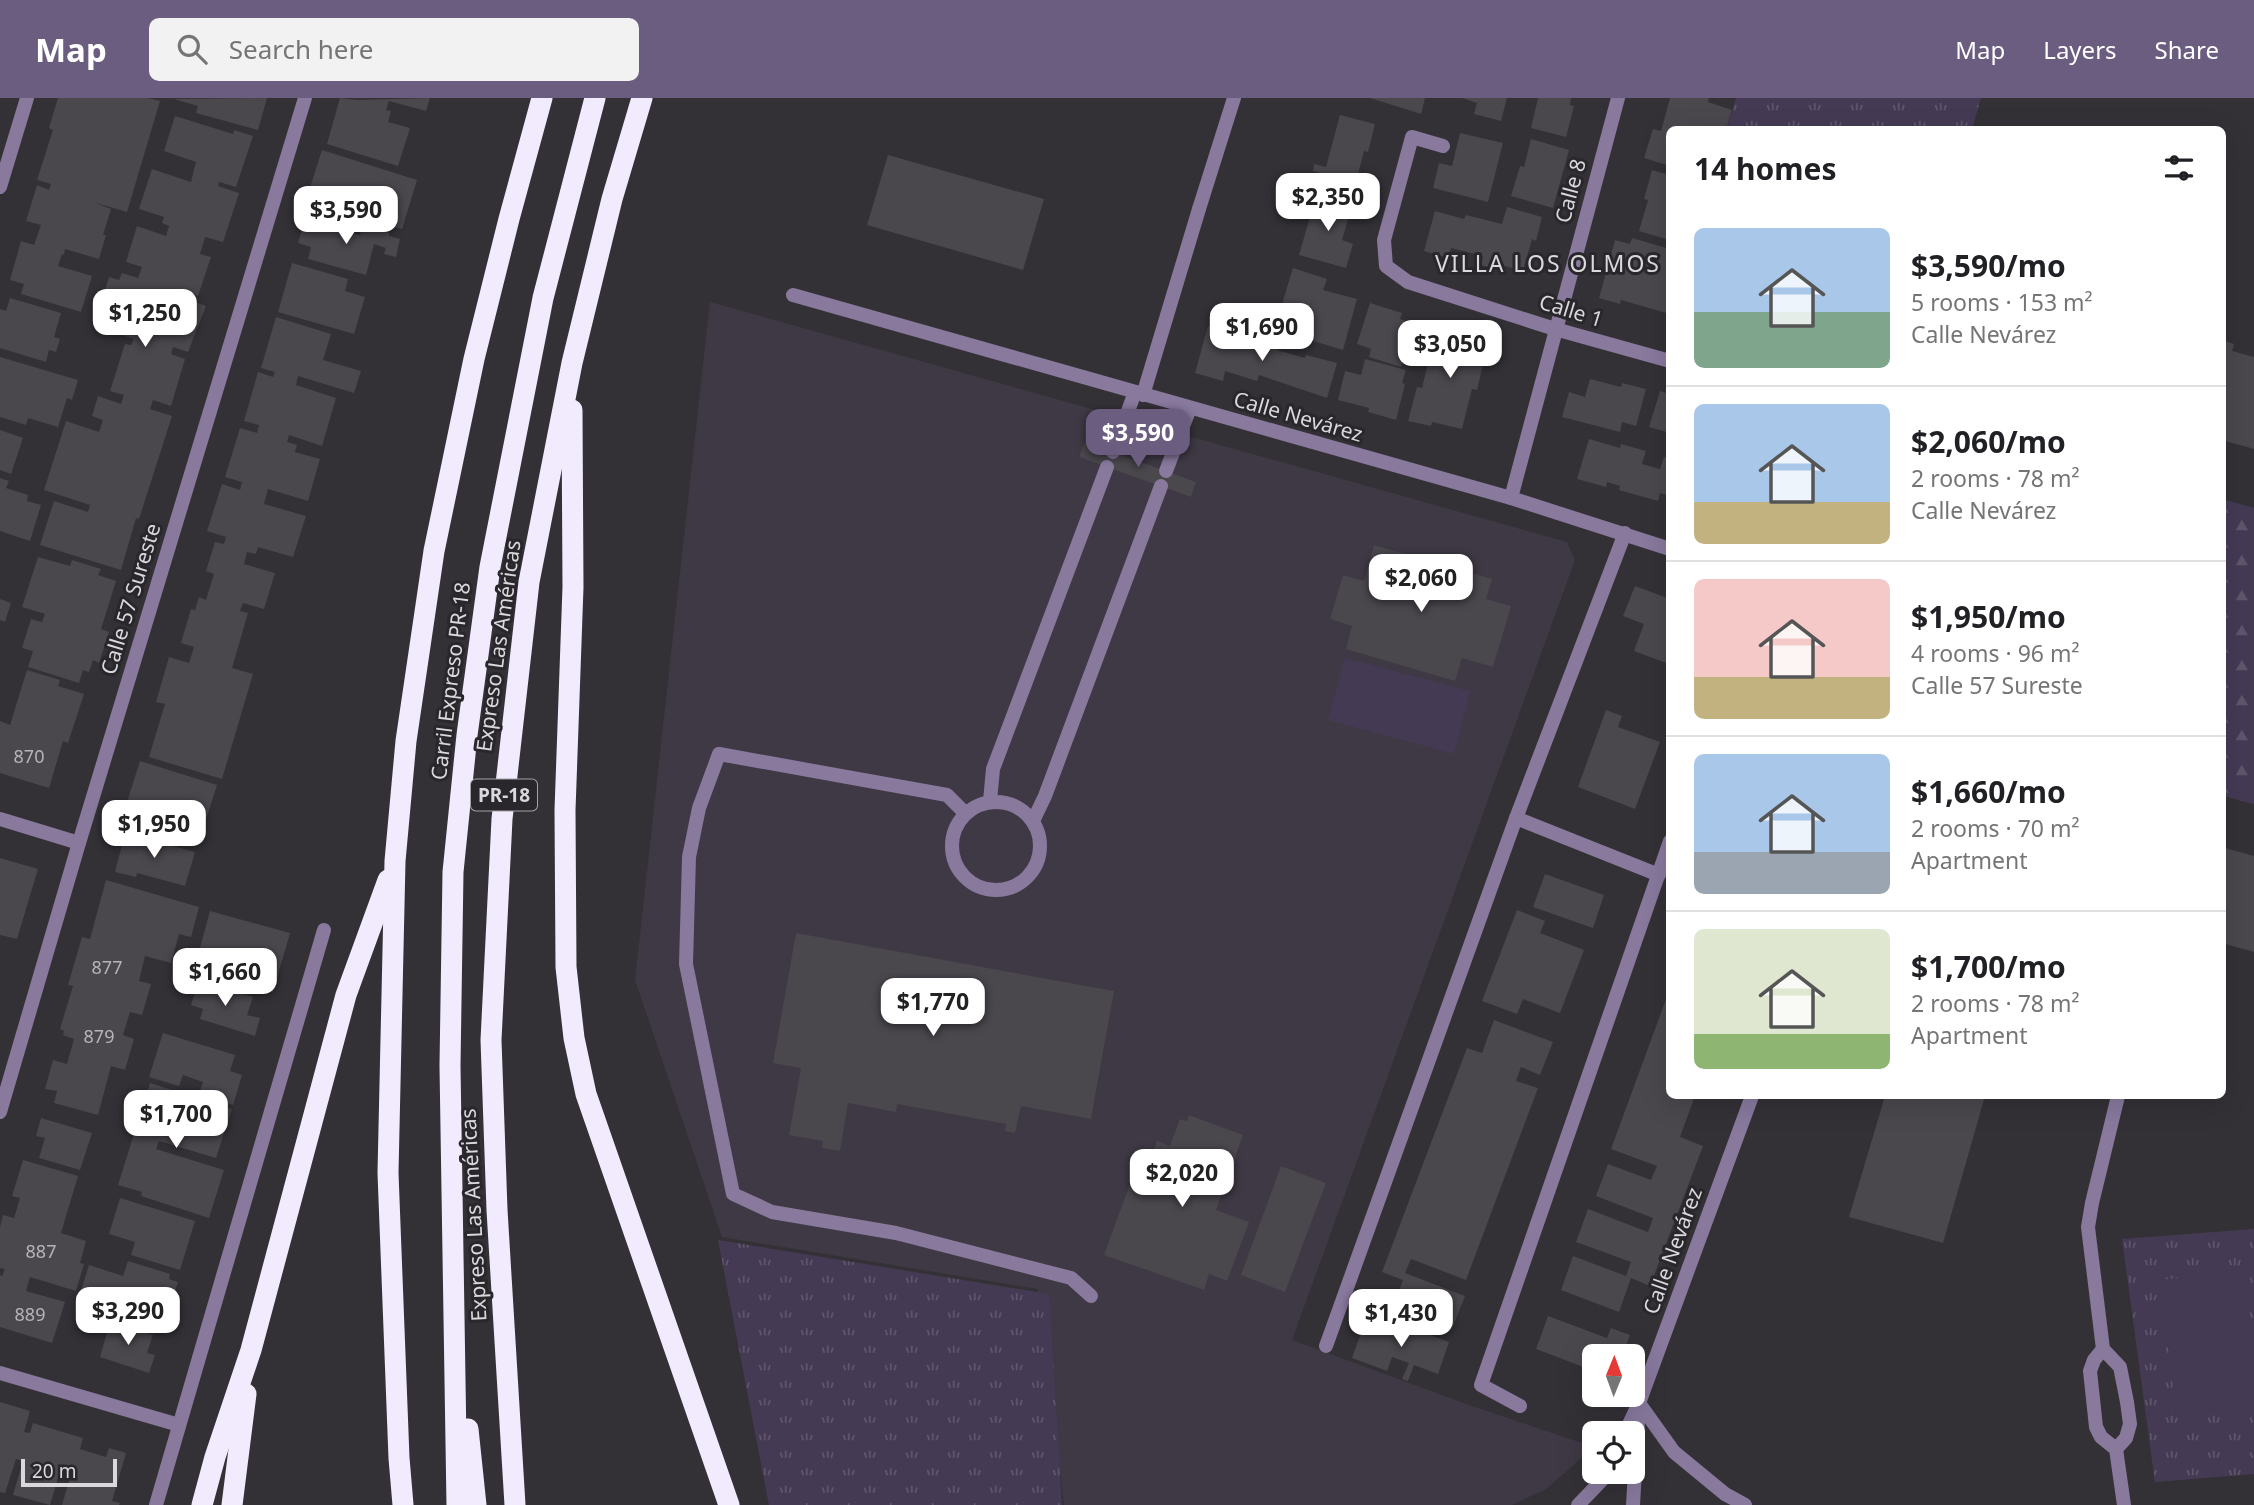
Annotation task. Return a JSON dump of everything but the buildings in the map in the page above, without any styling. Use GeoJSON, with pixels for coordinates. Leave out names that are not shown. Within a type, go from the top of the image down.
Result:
{"type":"FeatureCollection","features":[{"type":"Feature","properties":{"kind":"highway"},"geometry":{"type":"LineString","coordinates":[[403,1505],[388,1173],[395,861],[406,741],[434,551],[474,359],[541,98]]}},
{"type":"Feature","properties":{"kind":"highway","name":"Carril Expreso PR-18"},"geometry":{"type":"LineString","coordinates":[[457,1505],[450,1066],[453,872],[467,735],[490,567],[543,298],[595,98]]}},
{"type":"Feature","properties":{"kind":"highway","name":"Expreso Las Américas"},"geometry":{"type":"LineString","coordinates":[[516,1505],[497,1210],[491,1040],[502,819],[529,582],[572,363],[611,199],[642,98]]}},
{"type":"Feature","properties":{"kind":"highway"},"geometry":{"type":"LineString","coordinates":[[572,363],[573,587],[565,823],[566,967],[574,1038],[590,1105],[729,1505]]}},
{"type":"Feature","properties":{"kind":"highway"},"geometry":{"type":"LineString","coordinates":[[202,1505],[251,1350],[346,995],[395,861]]}},
{"type":"Feature","properties":{"kind":"highway","name":"Carril Expreso PR-18"},"geometry":{"type":"LineString","coordinates":[[452,1281],[476,1505]]}},
{"type":"Feature","properties":{"kind":"highway"},"geometry":{"type":"LineString","coordinates":[[232,1505],[251,1350]]}},
{"type":"Feature","properties":{"kind":"street"},"geometry":{"type":"LineString","coordinates":[[0,187],[27,98]]}},
{"type":"Feature","properties":{"kind":"street","name":"Calle 57 Sureste"},"geometry":{"type":"LineString","coordinates":[[1,1103],[305,98]]}},
{"type":"Feature","properties":{"kind":"street"},"geometry":{"type":"LineString","coordinates":[[1113,452],[1139,393],[1234,98]]}},
{"type":"Feature","properties":{"kind":"street","name":"Calle 8"},"geometry":{"type":"LineString","coordinates":[[1511,498],[1618,98]]}},
{"type":"Feature","properties":{"kind":"street","name":"Calle 1"},"geometry":{"type":"LineString","coordinates":[[1443,146],[1412,137],[1384,240],[1386,266],[1408,282],[1555,329],[1666,360]]}},
{"type":"Feature","properties":{"kind":"street","name":"Calle Nevárez"},"geometry":{"type":"LineString","coordinates":[[793,295],[1511,498],[1666,548]]}},
{"type":"Feature","properties":{"kind":"street"},"geometry":{"type":"LineString","coordinates":[[1166,471],[1190,408]]}},
{"type":"Feature","properties":{"kind":"street"},"geometry":{"type":"LineString","coordinates":[[990,801],[993,769],[1107,467]]}},
{"type":"Feature","properties":{"kind":"street"},"geometry":{"type":"LineString","coordinates":[[1033,821],[1045,796],[1161,486]]}},
{"type":"Feature","properties":{"kind":"street"},"geometry":{"type":"LineString","coordinates":[[1326,1346],[1516,818],[1625,533]]}},
{"type":"Feature","properties":{"kind":"street"},"geometry":{"type":"LineString","coordinates":[[965,813],[947,795],[719,754],[699,808],[689,858],[687,964],[733,1194],[772,1212],[896,1233],[1071,1278],[1091,1296]]}},
{"type":"Feature","properties":{"kind":"street"},"geometry":{"type":"LineString","coordinates":[[990,801],[1006,802],[1022,809],[1033,821],[1040,836],[1040,851],[1035,866],[1026,878],[1013,887],[998,890],[982,888],[968,881],[958,870],[952,856],[951,840],[956,825],[965,813],[976,805],[990,801]]}},
{"type":"Feature","properties":{"kind":"street"},"geometry":{"type":"LineString","coordinates":[[1516,818],[1659,875]]}},
{"type":"Feature","properties":{"kind":"street"},"geometry":{"type":"LineString","coordinates":[[0,819],[79,843]]}},
{"type":"Feature","properties":{"kind":"street"},"geometry":{"type":"LineString","coordinates":[[1520,1406],[1481,1385],[1666,853]]}},
{"type":"Feature","properties":{"kind":"street"},"geometry":{"type":"LineString","coordinates":[[156,1505],[324,930]]}},
{"type":"Feature","properties":{"kind":"street","name":"Calle Nevárez"},"geometry":{"type":"LineString","coordinates":[[1645,1387],[1751,1099]]}},
{"type":"Feature","properties":{"kind":"street"},"geometry":{"type":"LineString","coordinates":[[2116,1449],[2126,1438],[2130,1424],[2120,1367],[2103,1349],[2088,1227],[2117,1099]]}},
{"type":"Feature","properties":{"kind":"street"},"geometry":{"type":"LineString","coordinates":[[2103,1349],[2094,1360],[2090,1371],[2096,1427],[2101,1437],[2116,1449],[2124,1505]]}},
{"type":"Feature","properties":{"kind":"street"},"geometry":{"type":"LineString","coordinates":[[0,1373],[179,1425]]}},
{"type":"Feature","properties":{"kind":"street","name":"Calle Nevárez"},"geometry":{"type":"LineString","coordinates":[[1633,1505],[1639,1407]]}},
{"type":"Feature","properties":{"kind":"street"},"geometry":{"type":"LineString","coordinates":[[1642,1407],[1674,1452],[1725,1494],[1745,1505]]}},
{"type":"Feature","properties":{"kind":"street"},"geometry":{"type":"LineString","coordinates":[[1578,1505],[1598,1484]]}},
{"type":"Feature","properties":{"kind":"shaded area"},"geometry":{"type":"Polygon","coordinates":[[[710,302],[1567,542],[1575,560],[1292,1340],[1582,1443],[1582,1458],[1546,1489],[1512,1505],[1064,1505],[1038,1289],[722,1237],[635,980],[710,302]]]}},
{"type":"Feature","properties":{"kind":"green space"},"geometry":{"type":"Polygon","coordinates":[[[1736,98],[1981,98],[1973,126],[1728,126],[1736,98]]]}},
{"type":"Feature","properties":{"kind":"green space"},"geometry":{"type":"Polygon","coordinates":[[[2226,500],[2254,508],[2254,804],[2226,797],[2226,500]]]}},
{"type":"Feature","properties":{"kind":"green space"},"geometry":{"type":"Polygon","coordinates":[[[1345,658],[1470,691],[1454,754],[1328,720],[1345,658]]]}},
{"type":"Feature","properties":{"kind":"green space"},"geometry":{"type":"Polygon","coordinates":[[[2254,1229],[2254,1474],[2155,1482],[2122,1239],[2254,1229]]]}},
{"type":"Feature","properties":{"kind":"green space"},"geometry":{"type":"Polygon","coordinates":[[[718,1240],[1049,1294],[1062,1505],[769,1505],[718,1240]]]}},
{"type":"Feature","properties":{"kind":"green space"},"geometry":{"type":"Polygon","coordinates":[[[2245,1271],[2254,1355],[2254,1405],[2176,1414],[2160,1280],[2245,1271]]]}},
{"type":"Feature","properties":{"kind":"district","name":"VILLA LOS OLMOS"},"geometry":{"type":"Point","coordinates":[1548,264]}}]}
